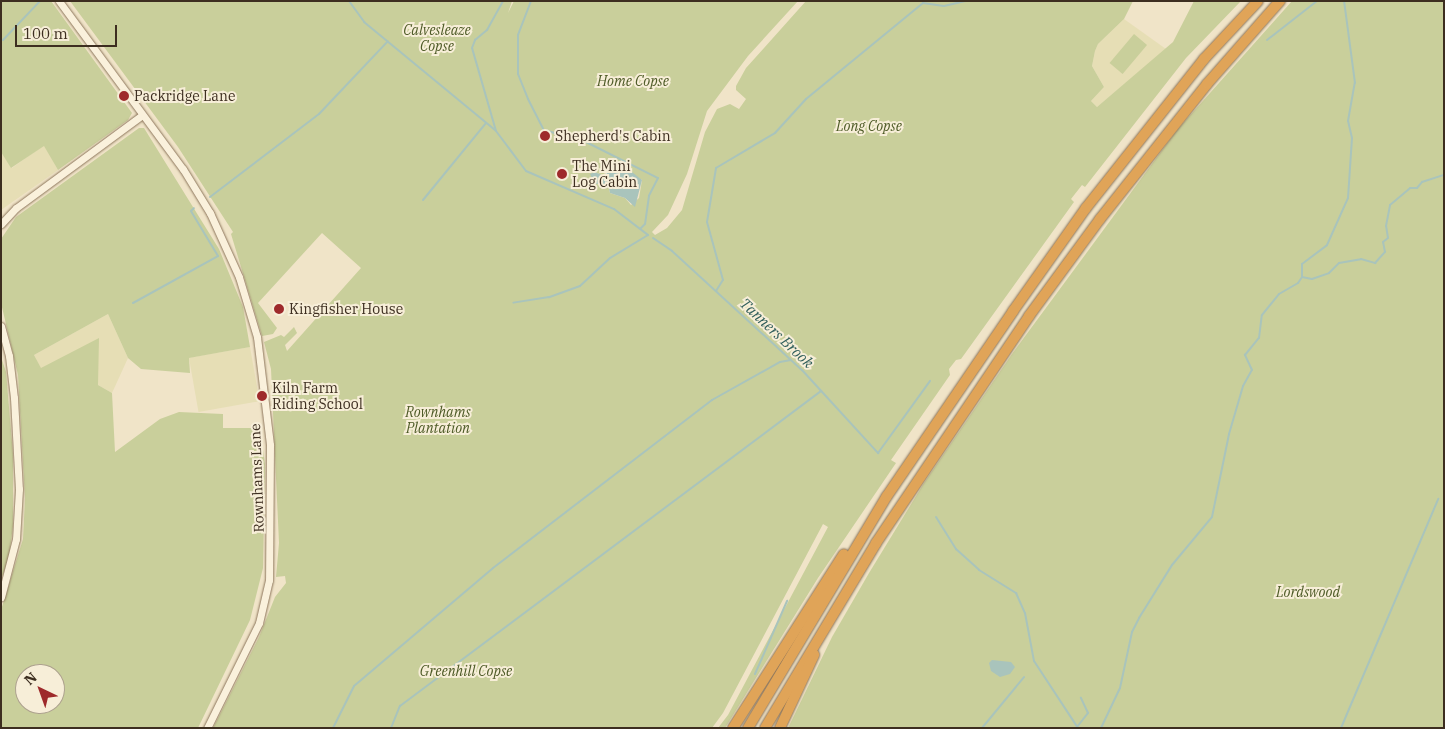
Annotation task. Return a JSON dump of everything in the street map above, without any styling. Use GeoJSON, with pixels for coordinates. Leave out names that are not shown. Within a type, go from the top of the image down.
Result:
{"type":"FeatureCollection","features":[{"type":"Feature","properties":{"kind":"highway"},"geometry":{"type":"LineString","coordinates":[[732,728],[828,576],[887,496],[1086,208],[1204,59],[1258,1]]}},
{"type":"Feature","properties":{"kind":"highway"},"geometry":{"type":"LineString","coordinates":[[765,728],[823,628],[945,440],[1072,256],[1207,84],[1280,1]]}},
{"type":"Feature","properties":{"kind":"highway"},"geometry":{"type":"LineString","coordinates":[[748,728],[887,496]]}},
{"type":"Feature","properties":{"kind":"highway"},"geometry":{"type":"LineString","coordinates":[[780,728],[814,657],[823,628]]}},
{"type":"Feature","properties":{"kind":"street","name":"Rownhams Lane"},"geometry":{"type":"LineString","coordinates":[[59,1],[197,192],[233,260],[253,322],[267,402],[271,548],[266,598],[253,636],[207,728]]}},
{"type":"Feature","properties":{"kind":"street"},"geometry":{"type":"LineString","coordinates":[[1,224],[16,208],[142,115]]}},
{"type":"Feature","properties":{"kind":"street"},"geometry":{"type":"LineString","coordinates":[[1,326],[9,356],[14,398],[19,497],[16,539],[1,596]]}},
{"type":"Feature","properties":{"kind":"shaded area"},"geometry":{"type":"Polygon","coordinates":[[[1124,19],[1166,49],[1097,107],[1091,101],[1104,87],[1092,66],[1095,51],[1098,44],[1124,19]]]}},
{"type":"Feature","properties":{"kind":"shaded area"},"geometry":{"type":"Polygon","coordinates":[[[44,145],[58,170],[1,210],[1,152],[12,168],[44,145]]]}},
{"type":"Feature","properties":{"kind":"shaded area"},"geometry":{"type":"Polygon","coordinates":[[[108,314],[128,358],[112,393],[98,385],[41,369],[34,355],[108,314]]]}},
{"type":"Feature","properties":{"kind":"shaded area","name":"Kiln Farm Riding School"},"geometry":{"type":"Polygon","coordinates":[[[250,347],[260,401],[198,412],[189,358],[250,347]]]}},
{"type":"Feature","properties":{"kind":"green space"},"geometry":{"type":"Polygon","coordinates":[[[1,1],[51,1],[132,113],[128,120],[58,170],[44,146],[11,168],[1,152],[1,1]]]}},
{"type":"Feature","properties":{"kind":"green space"},"geometry":{"type":"Polygon","coordinates":[[[70,1],[512,1],[508,13],[514,1],[798,1],[748,56],[707,111],[687,174],[668,215],[652,232],[655,235],[667,228],[682,210],[705,132],[717,109],[730,104],[739,109],[746,99],[736,90],[736,86],[746,68],[806,1],[1133,1],[1124,19],[1098,44],[1095,51],[1092,66],[1104,87],[1091,101],[1097,107],[1173,42],[1194,1],[1241,1],[1186,58],[1085,187],[1082,185],[1071,199],[1074,202],[961,359],[956,360],[949,369],[950,375],[891,460],[896,463],[818,578],[725,728],[718,728],[728,715],[828,527],[823,524],[723,713],[712,728],[213,728],[259,637],[275,597],[286,583],[285,576],[276,577],[279,543],[271,369],[264,342],[281,335],[284,337],[294,327],[297,333],[285,345],[287,351],[361,268],[322,233],[258,303],[277,328],[273,334],[262,336],[231,234],[233,232],[178,147],[70,1]],[[616,165],[605,171],[604,176],[595,172],[598,185],[608,183],[610,193],[625,198],[631,205],[639,198],[642,180],[616,165]]]}},
{"type":"Feature","properties":{"kind":"green space","name":"Lordswood"},"geometry":{"type":"Polygon","coordinates":[[[1292,1],[1444,1],[1444,728],[788,728],[832,637],[869,573],[924,483],[1012,354],[1177,130],[1292,1]]]}},
{"type":"Feature","properties":{"kind":"green space"},"geometry":{"type":"Polygon","coordinates":[[[1134,34],[1147,45],[1123,74],[1110,63],[1134,34]]]}},
{"type":"Feature","properties":{"kind":"green space"},"geometry":{"type":"Polygon","coordinates":[[[139,128],[144,128],[219,249],[243,307],[250,347],[189,358],[190,373],[141,369],[128,358],[108,314],[34,355],[41,368],[99,338],[98,385],[112,393],[115,452],[160,419],[179,412],[223,414],[223,428],[260,428],[265,464],[263,568],[250,620],[198,728],[1,728],[1,610],[23,539],[25,498],[18,375],[1,303],[1,239],[16,217],[139,128]]]}},
{"type":"Feature","properties":{"kind":"green space"},"geometry":{"type":"Polygon","coordinates":[[[1,357],[6,372],[13,454],[13,526],[9,557],[1,580],[1,357]]]}},
{"type":"Feature","properties":{"kind":"water"},"geometry":{"type":"Polygon","coordinates":[[[604,161],[615,163],[619,169],[627,168],[642,180],[635,207],[625,198],[610,193],[608,184],[595,184],[590,174],[595,172],[604,176],[606,173],[600,165],[604,161]]]}},
{"type":"Feature","properties":{"kind":"water"},"geometry":{"type":"Polygon","coordinates":[[[992,660],[1011,662],[1015,667],[1010,674],[1000,677],[991,671],[989,663],[992,660]]]}},
{"type":"Feature","properties":{"kind":"waterway"},"geometry":{"type":"LineString","coordinates":[[3,40],[40,1]]}},
{"type":"Feature","properties":{"kind":"waterway","name":"Tanners Brook"},"geometry":{"type":"LineString","coordinates":[[349,1],[364,22],[496,131],[526,171],[614,209],[648,235],[610,258],[580,286],[549,297],[513,303]]}},
{"type":"Feature","properties":{"kind":"waterway"},"geometry":{"type":"LineString","coordinates":[[496,131],[472,48],[475,40],[487,30],[503,1]]}},
{"type":"Feature","properties":{"kind":"waterway"},"geometry":{"type":"LineString","coordinates":[[531,1],[518,35],[518,74],[528,99],[544,130],[586,142],[658,178],[649,196],[645,224],[641,228]]}},
{"type":"Feature","properties":{"kind":"waterway"},"geometry":{"type":"LineString","coordinates":[[716,291],[723,280],[707,222],[716,168],[775,133],[806,99],[923,3],[944,6],[965,1]]}},
{"type":"Feature","properties":{"kind":"waterway"},"geometry":{"type":"LineString","coordinates":[[1267,40],[1317,1]]}},
{"type":"Feature","properties":{"kind":"waterway"},"geometry":{"type":"LineString","coordinates":[[1101,728],[1120,688],[1132,632],[1139,618],[1172,565],[1212,517],[1229,434],[1243,386],[1252,370],[1245,355],[1259,338],[1262,315],[1279,294],[1298,283],[1302,277],[1302,264],[1327,245],[1348,198],[1352,138],[1348,121],[1355,83],[1344,1]]}},
{"type":"Feature","properties":{"kind":"waterway"},"geometry":{"type":"LineString","coordinates":[[210,197],[319,114],[388,41]]}},
{"type":"Feature","properties":{"kind":"waterway"},"geometry":{"type":"LineString","coordinates":[[423,200],[486,123]]}},
{"type":"Feature","properties":{"kind":"waterway"},"geometry":{"type":"LineString","coordinates":[[1302,277],[1312,279],[1329,273],[1339,263],[1361,259],[1375,263],[1385,252],[1383,242],[1388,238],[1386,226],[1390,205],[1410,188],[1417,188],[1422,182],[1444,175]]}},
{"type":"Feature","properties":{"kind":"waterway"},"geometry":{"type":"LineString","coordinates":[[133,303],[218,256],[191,211],[194,208]]}},
{"type":"Feature","properties":{"kind":"waterway","name":"Tanners Brook"},"geometry":{"type":"LineString","coordinates":[[653,238],[672,251],[802,370],[878,453],[930,381]]}},
{"type":"Feature","properties":{"kind":"waterway"},"geometry":{"type":"LineString","coordinates":[[333,728],[354,686],[493,568],[712,400],[780,362],[791,360]]}},
{"type":"Feature","properties":{"kind":"waterway"},"geometry":{"type":"LineString","coordinates":[[391,728],[400,706],[821,391]]}},
{"type":"Feature","properties":{"kind":"waterway"},"geometry":{"type":"LineString","coordinates":[[1341,728],[1438,499]]}},
{"type":"Feature","properties":{"kind":"waterway","name":"Tanners Brook"},"geometry":{"type":"LineString","coordinates":[[936,517],[956,549],[979,570],[1016,593],[1025,613],[1034,661],[1078,728]]}},
{"type":"Feature","properties":{"kind":"waterway"},"geometry":{"type":"LineString","coordinates":[[755,674],[787,601]]}},
{"type":"Feature","properties":{"kind":"waterway"},"geometry":{"type":"LineString","coordinates":[[982,728],[1024,677]]}},
{"type":"Feature","properties":{"kind":"waterway"},"geometry":{"type":"LineString","coordinates":[[1077,727],[1088,713],[1081,698]]}},
{"type":"Feature","properties":{"kind":"place","name":"Packridge Lane"},"geometry":{"type":"Point","coordinates":[124,96]}},
{"type":"Feature","properties":{"kind":"place","name":"Shepherd's Cabin"},"geometry":{"type":"Point","coordinates":[545,136]}},
{"type":"Feature","properties":{"kind":"place","name":"The Mini Log Cabin"},"geometry":{"type":"Point","coordinates":[562,174]}},
{"type":"Feature","properties":{"kind":"place","name":"Kingfisher House"},"geometry":{"type":"Point","coordinates":[279,309]}},
{"type":"Feature","properties":{"kind":"place","name":"Kiln Farm Riding School"},"geometry":{"type":"Point","coordinates":[262,396]}},
{"type":"Feature","properties":{"kind":"park label","name":"Calvesleaze Copse"},"geometry":{"type":"Point","coordinates":[437,38]}},
{"type":"Feature","properties":{"kind":"park label","name":"Home Copse"},"geometry":{"type":"Point","coordinates":[633,81]}},
{"type":"Feature","properties":{"kind":"park label","name":"Long Copse"},"geometry":{"type":"Point","coordinates":[869,126]}},
{"type":"Feature","properties":{"kind":"park label","name":"Rownhams Plantation"},"geometry":{"type":"Point","coordinates":[438,420]}},
{"type":"Feature","properties":{"kind":"park label","name":"Greenhill Copse"},"geometry":{"type":"Point","coordinates":[466,671]}}]}
